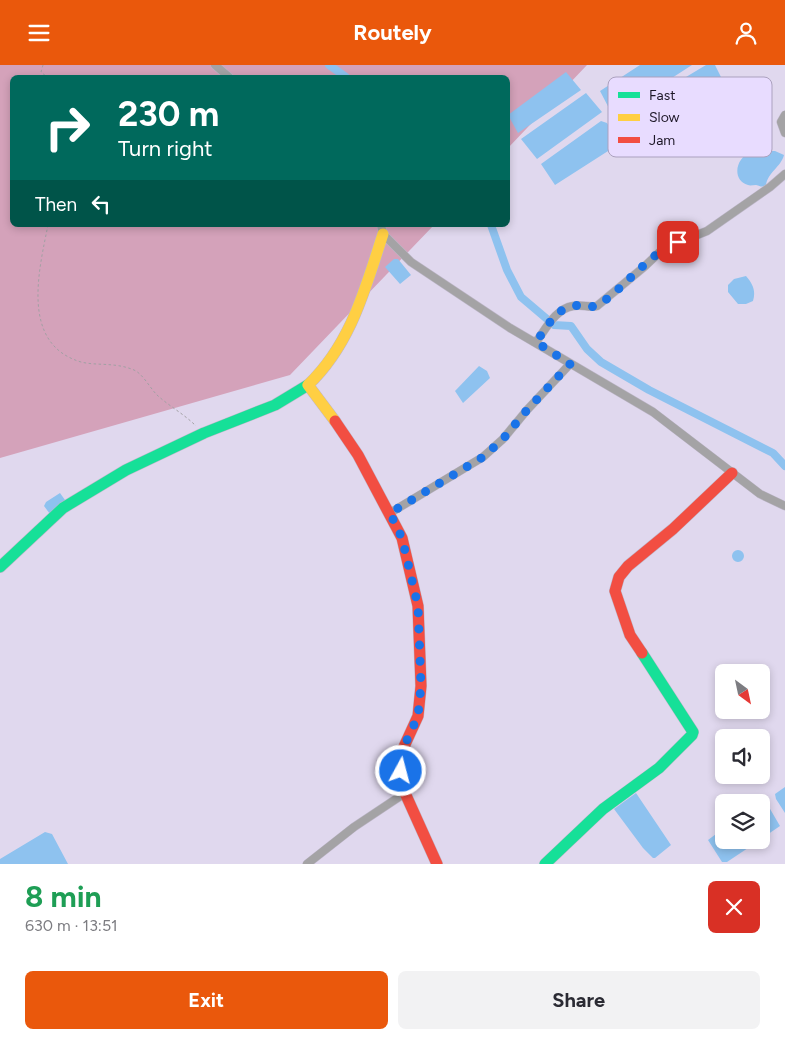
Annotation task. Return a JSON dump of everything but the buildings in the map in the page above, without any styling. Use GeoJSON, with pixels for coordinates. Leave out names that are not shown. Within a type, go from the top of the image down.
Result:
{"type":"FeatureCollection","features":[{"type":"Feature","properties":{"kind":"street"},"geometry":{"type":"LineString","coordinates":[[215,65],[227,75]]}},
{"type":"Feature","properties":{"kind":"street"},"geometry":{"type":"LineString","coordinates":[[785,115],[781,122],[785,133]]}},
{"type":"Feature","properties":{"kind":"street"},"geometry":{"type":"LineString","coordinates":[[536,342],[554,317],[565,309],[572,306],[588,308],[597,306],[644,267],[664,247],[707,231],[770,187],[785,173]]}},
{"type":"Feature","properties":{"kind":"street"},"geometry":{"type":"LineString","coordinates":[[382,230],[411,262],[510,328],[653,412],[760,494],[785,507]]}},
{"type":"Feature","properties":{"kind":"street"},"geometry":{"type":"LineString","coordinates":[[0,567],[63,508],[126,470],[204,433],[274,405],[308,385],[342,345],[357,312],[382,230]]}},
{"type":"Feature","properties":{"kind":"street"},"geometry":{"type":"LineString","coordinates":[[390,513],[483,457],[503,439],[570,364]]}},
{"type":"Feature","properties":{"kind":"street"},"geometry":{"type":"LineString","coordinates":[[308,385],[330,413],[358,455],[402,538],[418,606],[421,686],[418,716],[402,751],[401,771],[405,793],[437,864]]}},
{"type":"Feature","properties":{"kind":"street"},"geometry":{"type":"LineString","coordinates":[[545,864],[603,809],[659,768],[692,735],[693,732],[630,635],[615,591],[619,577],[628,566],[673,529],[732,473]]}},
{"type":"Feature","properties":{"kind":"street"},"geometry":{"type":"LineString","coordinates":[[307,864],[354,827],[405,793]]}},
{"type":"Feature","properties":{"kind":"path"},"geometry":{"type":"LineString","coordinates":[[48,227],[40,263],[37,300],[41,324],[49,340],[66,355],[82,362],[108,363],[135,371],[158,395],[180,411],[204,433]]}},
{"type":"Feature","properties":{"kind":"shaded area"},"geometry":{"type":"Polygon","coordinates":[[[0,65],[587,65],[510,146],[510,75],[10,75],[10,227],[432,227],[290,375],[0,458],[0,65]]]}},
{"type":"Feature","properties":{"kind":"water"},"geometry":{"type":"Polygon","coordinates":[[[640,65],[692,65],[673,77],[622,77],[640,65]]]}},
{"type":"Feature","properties":{"kind":"water"},"geometry":{"type":"Polygon","coordinates":[[[706,65],[715,65],[721,77],[686,77],[706,65]]]}},
{"type":"Feature","properties":{"kind":"water"},"geometry":{"type":"Polygon","coordinates":[[[566,72],[581,90],[518,133],[510,119],[510,114],[566,72]]]}},
{"type":"Feature","properties":{"kind":"water"},"geometry":{"type":"Polygon","coordinates":[[[608,86],[608,106],[600,91],[608,86]]]}},
{"type":"Feature","properties":{"kind":"water"},"geometry":{"type":"Polygon","coordinates":[[[586,93],[602,112],[537,159],[521,139],[586,93]]]}},
{"type":"Feature","properties":{"kind":"water"},"geometry":{"type":"Polygon","coordinates":[[[601,121],[607,123],[608,151],[555,185],[541,164],[601,121]]]}},
{"type":"Feature","properties":{"kind":"water"},"geometry":{"type":"Polygon","coordinates":[[[772,151],[784,155],[767,180],[766,185],[762,187],[749,185],[739,178],[739,163],[744,157],[772,157],[772,151]]]}},
{"type":"Feature","properties":{"kind":"water"},"geometry":{"type":"Polygon","coordinates":[[[394,259],[398,259],[411,275],[400,284],[385,267],[394,259]]]}},
{"type":"Feature","properties":{"kind":"water"},"geometry":{"type":"Polygon","coordinates":[[[746,276],[753,288],[753,301],[746,304],[738,304],[728,292],[728,285],[734,279],[746,276]]]}},
{"type":"Feature","properties":{"kind":"water"},"geometry":{"type":"Polygon","coordinates":[[[479,366],[487,371],[490,378],[463,403],[455,391],[479,366]]]}},
{"type":"Feature","properties":{"kind":"water"},"geometry":{"type":"Polygon","coordinates":[[[60,493],[65,500],[50,514],[44,506],[46,502],[60,493]]]}},
{"type":"Feature","properties":{"kind":"water"},"geometry":{"type":"Polygon","coordinates":[[[736,550],[740,550],[744,556],[740,562],[736,562],[732,558],[732,554],[736,550]]]}},
{"type":"Feature","properties":{"kind":"water"},"geometry":{"type":"Polygon","coordinates":[[[785,787],[785,813],[775,794],[785,787]]]}},
{"type":"Feature","properties":{"kind":"water"},"geometry":{"type":"Polygon","coordinates":[[[636,793],[671,845],[655,858],[643,848],[614,809],[636,793]]]}},
{"type":"Feature","properties":{"kind":"water"},"geometry":{"type":"Polygon","coordinates":[[[770,809],[780,826],[770,833],[770,809]]]}},
{"type":"Feature","properties":{"kind":"water"},"geometry":{"type":"Polygon","coordinates":[[[45,832],[52,834],[68,864],[0,864],[0,859],[45,832]]]}},
{"type":"Feature","properties":{"kind":"water"},"geometry":{"type":"Polygon","coordinates":[[[715,835],[715,849],[746,849],[727,862],[722,862],[708,840],[715,835]]]}},
{"type":"Feature","properties":{"kind":"waterway"},"geometry":{"type":"LineString","coordinates":[[329,65],[343,75]]}},
{"type":"Feature","properties":{"kind":"waterway"},"geometry":{"type":"LineString","coordinates":[[492,227],[507,270],[521,297],[554,325],[571,326],[587,349],[601,362],[649,390],[773,453],[785,466]]}},
{"type":"Feature","properties":{"kind":"traffic: fast"},"geometry":{"type":"LineString","coordinates":[[0,567],[63,508],[126,470],[204,433],[275,405],[308,385]]}},
{"type":"Feature","properties":{"kind":"traffic: fast"},"geometry":{"type":"LineString","coordinates":[[545,864],[603,809],[659,768],[692,735],[693,732],[642,653]]}},
{"type":"Feature","properties":{"kind":"traffic: slow"},"geometry":{"type":"LineString","coordinates":[[335,421],[308,385],[323,369],[346,334],[363,295],[383,234]]}},
{"type":"Feature","properties":{"kind":"traffic: jam"},"geometry":{"type":"LineString","coordinates":[[335,421],[358,455],[402,538],[418,606],[421,686],[418,716],[402,751],[401,771],[405,793],[437,864]]}},
{"type":"Feature","properties":{"kind":"traffic: jam"},"geometry":{"type":"LineString","coordinates":[[642,653],[630,635],[615,591],[619,577],[628,566],[673,529],[732,473]]}},
{"type":"Feature","properties":{"kind":"route"},"geometry":{"type":"LineString","coordinates":[[401,771],[402,751],[418,716],[421,686],[418,649],[418,606],[402,538],[390,513],[483,457],[503,439],[570,364],[536,342],[554,317],[572,306],[580,305],[588,308],[597,306],[644,267],[664,247],[678,242]]}}]}
